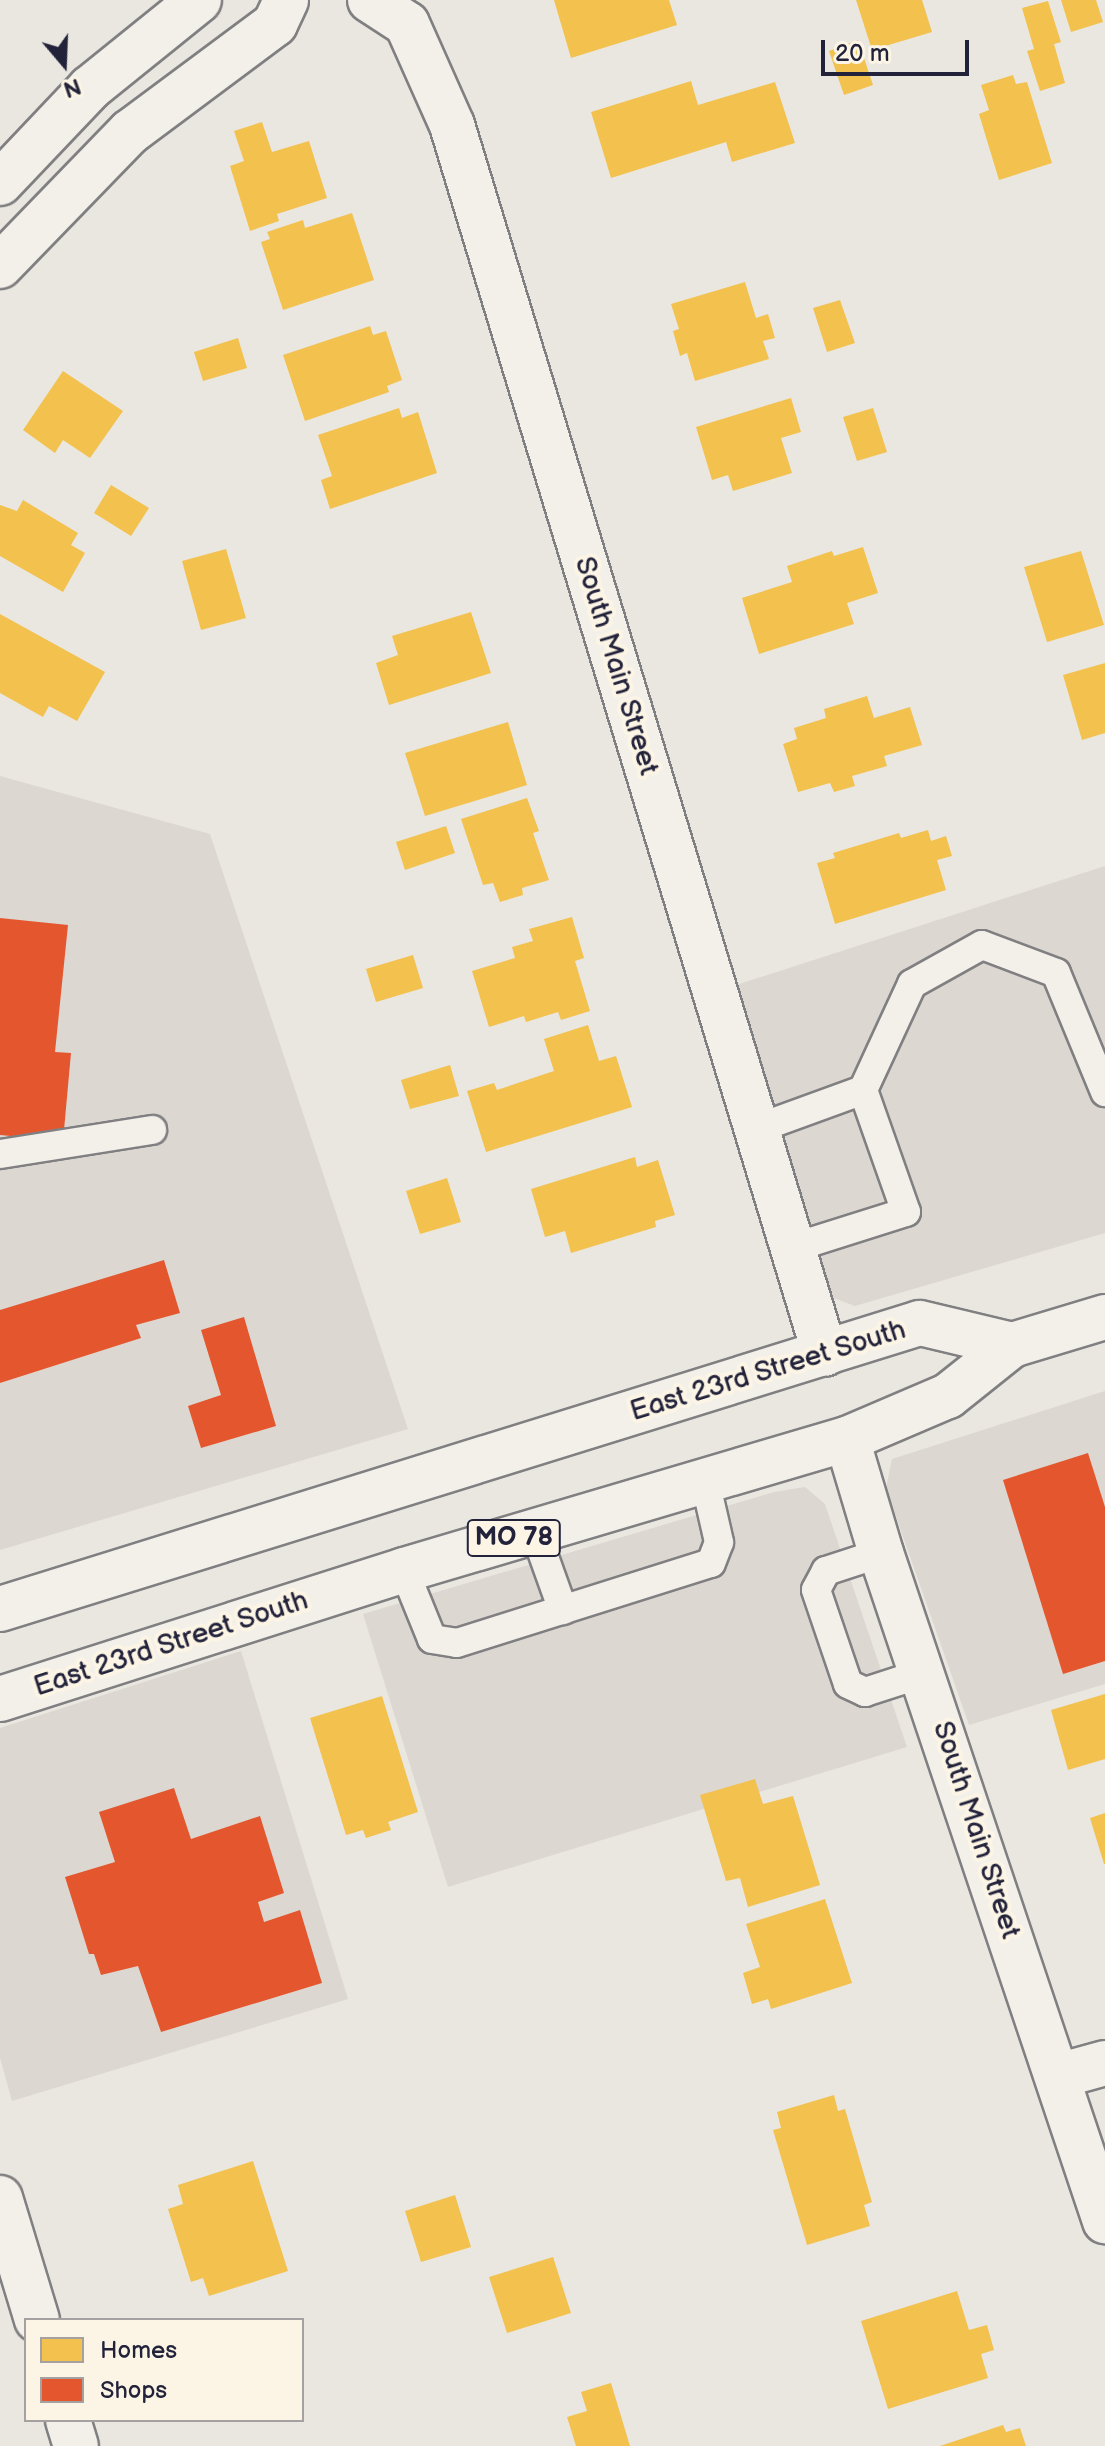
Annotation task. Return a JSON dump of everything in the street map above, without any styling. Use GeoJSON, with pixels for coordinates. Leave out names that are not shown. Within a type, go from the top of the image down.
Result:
{"type":"FeatureCollection","features":[{"type":"Feature","properties":{"kind":"street"},"geometry":{"type":"LineString","coordinates":[[0,183],[90,88],[199,0]]}},
{"type":"Feature","properties":{"kind":"street"},"geometry":{"type":"LineString","coordinates":[[0,266],[130,132],[275,24],[286,0]]}},
{"type":"Feature","properties":{"kind":"street","name":"South Main Street"},"geometry":{"type":"LineString","coordinates":[[370,0],[407,24],[452,125],[825,1354]]}},
{"type":"Feature","properties":{"kind":"street","name":"MO 78"},"geometry":{"type":"LineString","coordinates":[[1012,1345],[1105,1317]]}},
{"type":"Feature","properties":{"kind":"street","name":"East 23rd Street South"},"geometry":{"type":"LineString","coordinates":[[0,1609],[920,1323],[1012,1345]]}},
{"type":"Feature","properties":{"kind":"street","name":"East 23rd Street South"},"geometry":{"type":"LineString","coordinates":[[0,1699],[404,1570],[847,1439],[948,1396],[1012,1345]]}},
{"type":"Feature","properties":{"kind":"street","name":"South Main Street"},"geometry":{"type":"LineString","coordinates":[[847,1439],[881,1553],[924,1673],[1105,2221]]}},
{"type":"Feature","properties":{"kind":"street"},"geometry":{"type":"LineString","coordinates":[[1058,2076],[1105,2063]]}},
{"type":"Feature","properties":{"kind":"street"},"geometry":{"type":"LineString","coordinates":[[0,2198],[36,2318]]}},
{"type":"Feature","properties":{"kind":"street"},"geometry":{"type":"LineString","coordinates":[[69,2422],[76,2446]]}},
{"type":"Feature","properties":{"kind":"lane"},"geometry":{"type":"LineString","coordinates":[[792,1248],[906,1212],[863,1090],[912,984],[982,945],[1056,973],[1105,1092]]}},
{"type":"Feature","properties":{"kind":"lane"},"geometry":{"type":"LineString","coordinates":[[756,1129],[863,1090]]}},
{"type":"Feature","properties":{"kind":"lane"},"geometry":{"type":"LineString","coordinates":[[0,1154],[152,1130]]}},
{"type":"Feature","properties":{"kind":"lane"},"geometry":{"type":"LineString","coordinates":[[404,1570],[432,1639],[457,1643],[711,1563],[719,1542],[705,1481]]}},
{"type":"Feature","properties":{"kind":"lane"},"geometry":{"type":"LineString","coordinates":[[535,1532],[563,1610]]}},
{"type":"Feature","properties":{"kind":"lane"},"geometry":{"type":"LineString","coordinates":[[881,1553],[826,1571],[816,1590],[848,1684],[865,1692],[924,1673]]}},
{"type":"Feature","properties":{"kind":"shaded area"},"geometry":{"type":"Polygon","coordinates":[[[0,776],[210,834],[408,1429],[0,1550],[0,776]]]}},
{"type":"Feature","properties":{"kind":"shaded area"},"geometry":{"type":"Polygon","coordinates":[[[1105,866],[1105,1233],[855,1306],[831,1297],[733,986],[1105,866]]]}},
{"type":"Feature","properties":{"kind":"shaded area"},"geometry":{"type":"Polygon","coordinates":[[[1105,1391],[1105,1684],[969,1725],[886,1488],[892,1459],[1105,1391]]]}},
{"type":"Feature","properties":{"kind":"shaded area"},"geometry":{"type":"Polygon","coordinates":[[[805,1487],[825,1504],[907,1747],[448,1887],[363,1614],[774,1492],[805,1487]]]}},
{"type":"Feature","properties":{"kind":"shaded area"},"geometry":{"type":"Polygon","coordinates":[[[241,1651],[348,1999],[12,2101],[0,2058],[0,1728],[241,1651]]]}},
{"type":"Feature","properties":{"kind":"building: Homes"},"geometry":{"type":"Polygon","coordinates":[[[554,0],[669,0],[677,25],[571,58],[554,0]]]}},
{"type":"Feature","properties":{"kind":"building: Homes"},"geometry":{"type":"Polygon","coordinates":[[[856,0],[922,0],[932,32],[872,50],[856,0]]]}},
{"type":"Feature","properties":{"kind":"building: Homes"},"geometry":{"type":"Polygon","coordinates":[[[1061,0],[1096,0],[1103,22],[1071,32],[1061,0]]]}},
{"type":"Feature","properties":{"kind":"building: Homes"},"geometry":{"type":"Polygon","coordinates":[[[1048,1],[1061,42],[1054,44],[1065,83],[1040,91],[1027,51],[1034,49],[1022,8],[1048,1]]]}},
{"type":"Feature","properties":{"kind":"building: Homes"},"geometry":{"type":"Polygon","coordinates":[[[858,40],[873,85],[844,95],[829,51],[858,40]]]}},
{"type":"Feature","properties":{"kind":"building: Homes"},"geometry":{"type":"Polygon","coordinates":[[[1013,75],[1016,84],[1027,82],[1052,163],[999,180],[979,114],[989,110],[981,85],[1013,75]]]}},
{"type":"Feature","properties":{"kind":"building: Homes"},"geometry":{"type":"Polygon","coordinates":[[[691,81],[698,105],[775,82],[795,143],[732,162],[726,142],[611,178],[591,112],[691,81]]]}},
{"type":"Feature","properties":{"kind":"building: Homes"},"geometry":{"type":"Polygon","coordinates":[[[262,122],[272,152],[309,141],[327,198],[277,214],[279,221],[250,231],[230,166],[244,161],[234,131],[262,122]]]}},
{"type":"Feature","properties":{"kind":"building: Homes"},"geometry":{"type":"Polygon","coordinates":[[[352,213],[374,280],[283,310],[261,242],[270,239],[267,232],[303,220],[305,228],[352,213]]]}},
{"type":"Feature","properties":{"kind":"building: Homes"},"geometry":{"type":"Polygon","coordinates":[[[745,282],[756,318],[768,314],[775,338],[763,341],[769,359],[695,381],[687,353],[680,356],[673,331],[679,329],[671,304],[745,282]]]}},
{"type":"Feature","properties":{"kind":"building: Homes"},"geometry":{"type":"Polygon","coordinates":[[[840,300],[855,343],[827,352],[813,308],[840,300]]]}},
{"type":"Feature","properties":{"kind":"building: Homes"},"geometry":{"type":"Polygon","coordinates":[[[370,326],[373,335],[386,331],[402,380],[387,386],[389,392],[305,421],[283,355],[370,326]]]}},
{"type":"Feature","properties":{"kind":"building: Homes"},"geometry":{"type":"Polygon","coordinates":[[[238,338],[247,368],[203,381],[194,352],[238,338]]]}},
{"type":"Feature","properties":{"kind":"building: Homes"},"geometry":{"type":"Polygon","coordinates":[[[63,371],[123,411],[90,458],[63,440],[55,453],[23,430],[63,371]]]}},
{"type":"Feature","properties":{"kind":"building: Homes"},"geometry":{"type":"Polygon","coordinates":[[[791,398],[801,432],[781,438],[792,473],[733,491],[728,475],[712,480],[696,427],[791,398]]]}},
{"type":"Feature","properties":{"kind":"building: Homes"},"geometry":{"type":"Polygon","coordinates":[[[399,408],[402,418],[418,412],[437,473],[330,509],[321,480],[332,476],[318,435],[399,408]]]}},
{"type":"Feature","properties":{"kind":"building: Homes"},"geometry":{"type":"Polygon","coordinates":[[[873,408],[887,452],[857,461],[843,417],[873,408]]]}},
{"type":"Feature","properties":{"kind":"building: Homes"},"geometry":{"type":"Polygon","coordinates":[[[111,485],[149,508],[131,536],[94,513],[111,485]]]}},
{"type":"Feature","properties":{"kind":"building: Homes"},"geometry":{"type":"Polygon","coordinates":[[[23,500],[78,533],[71,545],[85,553],[63,592],[0,556],[0,505],[17,511],[23,500]]]}},
{"type":"Feature","properties":{"kind":"building: Homes"},"geometry":{"type":"Polygon","coordinates":[[[863,547],[878,593],[847,603],[854,624],[759,654],[742,598],[792,582],[787,566],[832,551],[834,556],[863,547]]]}},
{"type":"Feature","properties":{"kind":"building: Homes"},"geometry":{"type":"Polygon","coordinates":[[[226,549],[246,618],[201,630],[182,561],[226,549]]]}},
{"type":"Feature","properties":{"kind":"building: Homes"},"geometry":{"type":"Polygon","coordinates":[[[1081,551],[1104,625],[1047,642],[1024,567],[1081,551]]]}},
{"type":"Feature","properties":{"kind":"building: Homes"},"geometry":{"type":"Polygon","coordinates":[[[471,612],[491,673],[389,705],[376,663],[398,655],[392,636],[471,612]]]}},
{"type":"Feature","properties":{"kind":"building: Homes"},"geometry":{"type":"Polygon","coordinates":[[[0,614],[105,672],[77,721],[49,706],[43,717],[0,693],[0,614]]]}},
{"type":"Feature","properties":{"kind":"building: Homes"},"geometry":{"type":"Polygon","coordinates":[[[1105,663],[1105,733],[1082,740],[1063,675],[1105,663]]]}},
{"type":"Feature","properties":{"kind":"building: Homes"},"geometry":{"type":"Polygon","coordinates":[[[867,696],[874,718],[910,707],[922,745],[884,756],[887,766],[852,776],[855,786],[834,792],[830,783],[798,792],[783,744],[797,739],[794,728],[826,718],[824,709],[867,696]]]}},
{"type":"Feature","properties":{"kind":"building: Homes"},"geometry":{"type":"Polygon","coordinates":[[[508,722],[527,785],[425,816],[405,753],[508,722]]]}},
{"type":"Feature","properties":{"kind":"building: Homes"},"geometry":{"type":"Polygon","coordinates":[[[527,798],[539,831],[533,833],[549,880],[522,888],[523,895],[500,902],[493,883],[483,885],[461,819],[527,798]]]}},
{"type":"Feature","properties":{"kind":"building: Homes"},"geometry":{"type":"Polygon","coordinates":[[[446,826],[455,853],[405,870],[396,842],[446,826]]]}},
{"type":"Feature","properties":{"kind":"building: Homes"},"geometry":{"type":"Polygon","coordinates":[[[928,830],[931,841],[946,836],[952,856],[937,860],[946,890],[835,924],[817,863],[835,858],[833,853],[899,833],[901,838],[928,830]]]}},
{"type":"Feature","properties":{"kind":"building: Homes"},"geometry":{"type":"Polygon","coordinates":[[[572,917],[584,958],[575,961],[590,1011],[561,1020],[558,1012],[526,1022],[524,1016],[489,1027],[472,971],[515,958],[512,947],[533,941],[529,929],[572,917]]]}},
{"type":"Feature","properties":{"kind":"building: Homes"},"geometry":{"type":"Polygon","coordinates":[[[413,955],[423,988],[376,1002],[366,969],[413,955]]]}},
{"type":"Feature","properties":{"kind":"building: Homes"},"geometry":{"type":"Polygon","coordinates":[[[588,1025],[599,1061],[616,1056],[632,1107],[486,1152],[467,1091],[494,1083],[497,1090],[554,1071],[544,1039],[588,1025]]]}},
{"type":"Feature","properties":{"kind":"building: Homes"},"geometry":{"type":"Polygon","coordinates":[[[450,1065],[459,1096],[410,1109],[401,1080],[450,1065]]]}},
{"type":"Feature","properties":{"kind":"building: Homes"},"geometry":{"type":"Polygon","coordinates":[[[635,1157],[637,1167],[658,1160],[675,1215],[655,1221],[656,1227],[571,1253],[565,1231],[545,1237],[531,1189],[635,1157]]]}},
{"type":"Feature","properties":{"kind":"building: Homes"},"geometry":{"type":"Polygon","coordinates":[[[447,1178],[461,1222],[420,1234],[406,1191],[447,1178]]]}},
{"type":"Feature","properties":{"kind":"building: Homes"},"geometry":{"type":"Polygon","coordinates":[[[1105,1694],[1105,1759],[1068,1770],[1051,1710],[1105,1694]]]}},
{"type":"Feature","properties":{"kind":"building: Homes"},"geometry":{"type":"Polygon","coordinates":[[[382,1696],[418,1812],[388,1822],[391,1830],[366,1838],[363,1830],[346,1835],[310,1718],[382,1696]]]}},
{"type":"Feature","properties":{"kind":"building: Homes"},"geometry":{"type":"Polygon","coordinates":[[[755,1779],[763,1804],[793,1796],[820,1885],[748,1907],[740,1878],[726,1881],[700,1795],[755,1779]]]}},
{"type":"Feature","properties":{"kind":"building: Homes"},"geometry":{"type":"Polygon","coordinates":[[[1105,1813],[1105,1864],[1104,1864],[1090,1818],[1105,1813]]]}},
{"type":"Feature","properties":{"kind":"building: Homes"},"geometry":{"type":"Polygon","coordinates":[[[825,1899],[852,1983],[771,2009],[768,1999],[752,2004],[743,1973],[760,1967],[746,1924],[825,1899]]]}},
{"type":"Feature","properties":{"kind":"building: Homes"},"geometry":{"type":"Polygon","coordinates":[[[834,2095],[838,2111],[845,2109],[872,2202],[864,2205],[870,2226],[807,2245],[773,2130],[781,2128],[777,2112],[834,2095]]]}},
{"type":"Feature","properties":{"kind":"building: Homes"},"geometry":{"type":"Polygon","coordinates":[[[253,2161],[288,2271],[209,2296],[203,2278],[191,2282],[168,2209],[183,2204],[178,2185],[253,2161]]]}},
{"type":"Feature","properties":{"kind":"building: Homes"},"geometry":{"type":"Polygon","coordinates":[[[455,2195],[471,2247],[421,2262],[405,2211],[455,2195]]]}},
{"type":"Feature","properties":{"kind":"building: Homes"},"geometry":{"type":"Polygon","coordinates":[[[553,2257],[571,2313],[507,2333],[489,2277],[553,2257]]]}},
{"type":"Feature","properties":{"kind":"building: Homes"},"geometry":{"type":"Polygon","coordinates":[[[957,2291],[969,2330],[987,2325],[994,2350],[981,2354],[988,2378],[888,2409],[861,2321],[957,2291]]]}},
{"type":"Feature","properties":{"kind":"building: Homes"},"geometry":{"type":"Polygon","coordinates":[[[611,2383],[630,2446],[576,2446],[567,2417],[587,2411],[581,2392],[611,2383]]]}},
{"type":"Feature","properties":{"kind":"building: Homes"},"geometry":{"type":"Polygon","coordinates":[[[1003,2425],[1006,2432],[1020,2428],[1026,2446],[940,2446],[1003,2425]]]}},
{"type":"Feature","properties":{"kind":"building: Shops"},"geometry":{"type":"Polygon","coordinates":[[[0,918],[68,925],[55,1052],[71,1053],[63,1141],[0,1135],[0,918]]]}},
{"type":"Feature","properties":{"kind":"building: Shops"},"geometry":{"type":"Polygon","coordinates":[[[164,1260],[180,1313],[136,1325],[141,1338],[0,1383],[0,1310],[164,1260]]]}},
{"type":"Feature","properties":{"kind":"building: Shops"},"geometry":{"type":"Polygon","coordinates":[[[244,1317],[276,1426],[201,1448],[188,1406],[221,1395],[201,1330],[244,1317]]]}},
{"type":"Feature","properties":{"kind":"building: Shops"},"geometry":{"type":"Polygon","coordinates":[[[1088,1453],[1105,1507],[1105,1661],[1063,1674],[1003,1480],[1088,1453]]]}},
{"type":"Feature","properties":{"kind":"building: Shops"},"geometry":{"type":"Polygon","coordinates":[[[174,1788],[191,1839],[260,1816],[284,1893],[258,1902],[264,1922],[300,1910],[322,1983],[161,2032],[138,1966],[101,1975],[94,1954],[89,1954],[65,1877],[115,1862],[99,1812],[174,1788]]]}}]}
